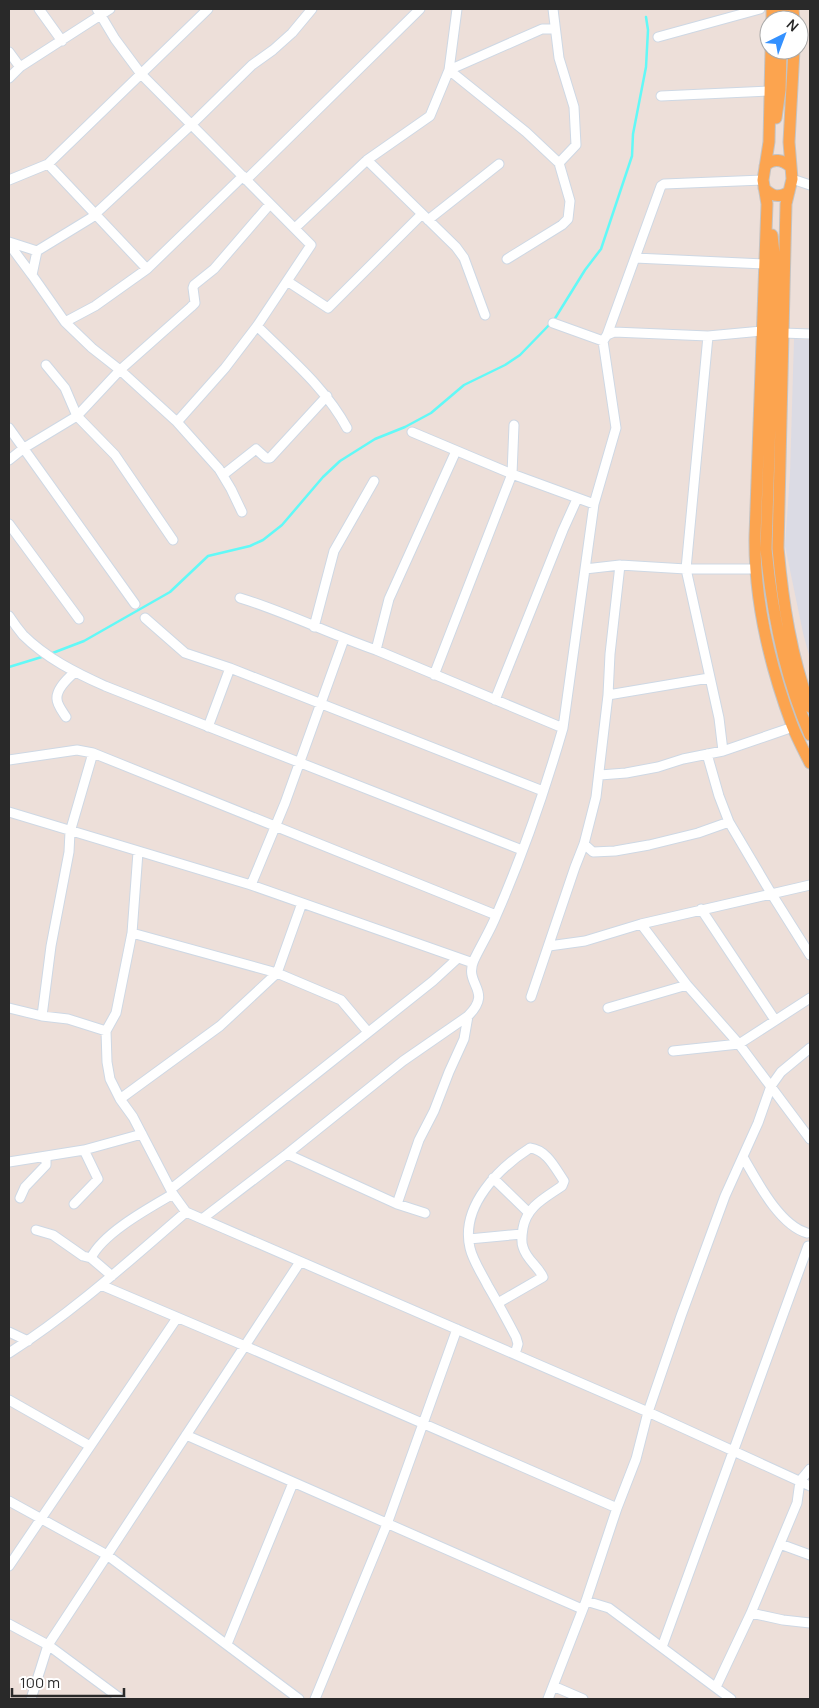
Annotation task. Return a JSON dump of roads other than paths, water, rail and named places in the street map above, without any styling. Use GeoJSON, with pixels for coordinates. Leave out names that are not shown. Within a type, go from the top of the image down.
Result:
{"type":"FeatureCollection","features":[{"type":"Feature","properties":{"kind":"main road"},"geometry":{"type":"LineString","coordinates":[[772,60],[775,91],[784,103],[783,129],[789,142]]}},
{"type":"Feature","properties":{"kind":"main road"},"geometry":{"type":"LineString","coordinates":[[780,60],[764,184],[770,263],[766,549],[770,592],[778,638],[810,735]]}},
{"type":"Feature","properties":{"kind":"main road"},"geometry":{"type":"LineString","coordinates":[[793,60],[789,142],[792,179],[786,204],[782,212],[779,246],[770,263],[762,331],[755,536],[756,569],[762,614],[772,658],[793,727],[810,763]]}},
{"type":"Feature","properties":{"kind":"main road"},"geometry":{"type":"LineString","coordinates":[[765,166],[773,160],[780,161],[791,167]]}},
{"type":"Feature","properties":{"kind":"main road"},"geometry":{"type":"LineString","coordinates":[[764,184],[769,193],[776,196],[782,196],[789,192]]}},
{"type":"Feature","properties":{"kind":"main road"},"geometry":{"type":"LineString","coordinates":[[786,204],[778,548],[782,596],[791,646],[810,707]]}},
{"type":"Feature","properties":{"kind":"street"},"geometry":{"type":"LineString","coordinates":[[39,9],[62,41]]}},
{"type":"Feature","properties":{"kind":"street"},"geometry":{"type":"LineString","coordinates":[[9,78],[20,68],[62,41],[99,12],[110,9]]}},
{"type":"Feature","properties":{"kind":"street"},"geometry":{"type":"LineString","coordinates":[[9,180],[48,164],[208,9]]}},
{"type":"Feature","properties":{"kind":"street"},"geometry":{"type":"LineString","coordinates":[[9,243],[37,251],[95,214],[191,125],[252,65],[292,33],[312,9]]}},
{"type":"Feature","properties":{"kind":"street"},"geometry":{"type":"LineString","coordinates":[[65,322],[95,306],[147,269],[420,9]]}},
{"type":"Feature","properties":{"kind":"street"},"geometry":{"type":"LineString","coordinates":[[295,228],[367,160],[430,116],[449,70],[457,9]]}},
{"type":"Feature","properties":{"kind":"street"},"geometry":{"type":"LineString","coordinates":[[553,9],[559,58],[574,107],[576,145],[559,164]]}},
{"type":"Feature","properties":{"kind":"street"},"geometry":{"type":"LineString","coordinates":[[658,37],[760,9]]}},
{"type":"Feature","properties":{"kind":"street"},"geometry":{"type":"LineString","coordinates":[[99,12],[141,74],[311,244],[257,326],[225,368],[177,422]]}},
{"type":"Feature","properties":{"kind":"street"},"geometry":{"type":"LineString","coordinates":[[449,70],[542,29],[556,29]]}},
{"type":"Feature","properties":{"kind":"street"},"geometry":{"type":"LineString","coordinates":[[9,52],[20,68]]}},
{"type":"Feature","properties":{"kind":"street"},"geometry":{"type":"LineString","coordinates":[[449,70],[526,132],[559,164],[570,201],[568,219],[562,225],[507,259]]}},
{"type":"Feature","properties":{"kind":"street"},"geometry":{"type":"LineString","coordinates":[[661,96],[775,91]]}},
{"type":"Feature","properties":{"kind":"street"},"geometry":{"type":"LineString","coordinates":[[367,160],[456,247],[464,258],[485,315]]}},
{"type":"Feature","properties":{"kind":"street"},"geometry":{"type":"LineString","coordinates":[[48,164],[147,269]]}},
{"type":"Feature","properties":{"kind":"street"},"geometry":{"type":"LineString","coordinates":[[287,281],[328,308],[425,217],[499,164]]}},
{"type":"Feature","properties":{"kind":"street"},"geometry":{"type":"LineString","coordinates":[[792,179],[810,185]]}},
{"type":"Feature","properties":{"kind":"street"},"geometry":{"type":"LineString","coordinates":[[202,1219],[403,1061],[468,1016],[480,1000],[474,983],[473,964],[496,916],[522,850],[563,728],[594,504],[616,428],[605,338],[661,186],[664,184],[764,184]]}},
{"type":"Feature","properties":{"kind":"street"},"geometry":{"type":"LineString","coordinates":[[9,460],[24,448],[77,416],[120,370],[195,303],[194,285],[214,269],[270,204]]}},
{"type":"Feature","properties":{"kind":"street"},"geometry":{"type":"LineString","coordinates":[[9,243],[65,322],[177,422],[223,475],[242,512]]}},
{"type":"Feature","properties":{"kind":"street"},"geometry":{"type":"LineString","coordinates":[[32,275],[37,251]]}},
{"type":"Feature","properties":{"kind":"street"},"geometry":{"type":"LineString","coordinates":[[635,258],[770,263]]}},
{"type":"Feature","properties":{"kind":"street"},"geometry":{"type":"LineString","coordinates":[[553,323],[605,338],[614,332],[708,336],[762,331]]}},
{"type":"Feature","properties":{"kind":"street"},"geometry":{"type":"LineString","coordinates":[[257,326],[327,396],[347,428]]}},
{"type":"Feature","properties":{"kind":"street"},"geometry":{"type":"LineString","coordinates":[[783,333],[810,334]]}},
{"type":"Feature","properties":{"kind":"street"},"geometry":{"type":"LineString","coordinates":[[708,336],[686,569],[719,718],[723,751]]}},
{"type":"Feature","properties":{"kind":"street"},"geometry":{"type":"LineString","coordinates":[[46,365],[65,388],[77,416],[115,455],[173,540]]}},
{"type":"Feature","properties":{"kind":"street"},"geometry":{"type":"LineString","coordinates":[[223,475],[256,449],[266,458],[270,458],[327,396]]}},
{"type":"Feature","properties":{"kind":"street"},"geometry":{"type":"LineString","coordinates":[[434,675],[512,474],[514,425]]}},
{"type":"Feature","properties":{"kind":"street"},"geometry":{"type":"LineString","coordinates":[[9,428],[135,604]]}},
{"type":"Feature","properties":{"kind":"street"},"geometry":{"type":"LineString","coordinates":[[412,432],[456,452],[594,504]]}},
{"type":"Feature","properties":{"kind":"street"},"geometry":{"type":"LineString","coordinates":[[376,650],[389,599],[456,452]]}},
{"type":"Feature","properties":{"kind":"street"},"geometry":{"type":"LineString","coordinates":[[314,627],[334,552],[374,481]]}},
{"type":"Feature","properties":{"kind":"street"},"geometry":{"type":"LineString","coordinates":[[495,700],[562,530],[577,499]]}},
{"type":"Feature","properties":{"kind":"street"},"geometry":{"type":"LineString","coordinates":[[9,524],[79,619]]}},
{"type":"Feature","properties":{"kind":"street"},"geometry":{"type":"LineString","coordinates":[[585,569],[620,565],[686,569],[756,569]]}},
{"type":"Feature","properties":{"kind":"street"},"geometry":{"type":"LineString","coordinates":[[531,997],[574,868],[584,844],[594,806],[600,775],[610,654],[620,565]]}},
{"type":"Feature","properties":{"kind":"street"},"geometry":{"type":"LineString","coordinates":[[240,598],[268,606],[314,627],[376,650],[563,728]]}},
{"type":"Feature","properties":{"kind":"street"},"geometry":{"type":"LineString","coordinates":[[9,616],[23,635],[46,653],[75,672],[105,686],[522,850]]}},
{"type":"Feature","properties":{"kind":"street"},"geometry":{"type":"LineString","coordinates":[[144,618],[185,653],[230,668],[543,791]]}},
{"type":"Feature","properties":{"kind":"street"},"geometry":{"type":"LineString","coordinates":[[251,885],[299,763],[344,639]]}},
{"type":"Feature","properties":{"kind":"street"},"geometry":{"type":"LineString","coordinates":[[208,727],[230,668]]}},
{"type":"Feature","properties":{"kind":"street"},"geometry":{"type":"LineString","coordinates":[[66,717],[56,701],[57,695],[66,680],[75,672]]}},
{"type":"Feature","properties":{"kind":"street"},"geometry":{"type":"LineString","coordinates":[[608,695],[709,678]]}},
{"type":"Feature","properties":{"kind":"street"},"geometry":{"type":"LineString","coordinates":[[600,775],[626,774],[723,751],[793,727]]}},
{"type":"Feature","properties":{"kind":"street"},"geometry":{"type":"LineString","coordinates":[[9,760],[77,750],[93,753],[496,916]]}},
{"type":"Feature","properties":{"kind":"street"},"geometry":{"type":"LineString","coordinates":[[42,1016],[51,946],[69,852],[70,832],[93,753]]}},
{"type":"Feature","properties":{"kind":"street"},"geometry":{"type":"LineString","coordinates":[[707,754],[729,822],[771,894],[810,955]]}},
{"type":"Feature","properties":{"kind":"street"},"geometry":{"type":"LineString","coordinates":[[9,813],[251,885],[473,964]]}},
{"type":"Feature","properties":{"kind":"street"},"geometry":{"type":"LineString","coordinates":[[584,844],[593,852],[615,851],[698,833],[729,822]]}},
{"type":"Feature","properties":{"kind":"street"},"geometry":{"type":"LineString","coordinates":[[138,852],[132,932],[116,1012],[106,1032],[110,1079],[120,1099],[133,1117],[172,1191],[186,1212],[648,1412],[810,1486]]}},
{"type":"Feature","properties":{"kind":"street"},"geometry":{"type":"LineString","coordinates":[[549,946],[585,941],[641,924],[810,885]]}},
{"type":"Feature","properties":{"kind":"street"},"geometry":{"type":"LineString","coordinates":[[120,1099],[220,1026],[277,974],[302,903]]}},
{"type":"Feature","properties":{"kind":"street"},"geometry":{"type":"LineString","coordinates":[[701,910],[775,1020]]}},
{"type":"Feature","properties":{"kind":"street"},"geometry":{"type":"LineString","coordinates":[[641,924],[687,986],[739,1044],[810,1139]]}},
{"type":"Feature","properties":{"kind":"street"},"geometry":{"type":"LineString","coordinates":[[132,932],[277,974],[341,1000],[368,1032]]}},
{"type":"Feature","properties":{"kind":"street"},"geometry":{"type":"LineString","coordinates":[[91,1258],[99,1244],[172,1191],[433,981],[458,958]]}},
{"type":"Feature","properties":{"kind":"street"},"geometry":{"type":"LineString","coordinates":[[608,1008],[687,986]]}},
{"type":"Feature","properties":{"kind":"street"},"geometry":{"type":"LineString","coordinates":[[673,1051],[739,1044],[810,998]]}},
{"type":"Feature","properties":{"kind":"street"},"geometry":{"type":"LineString","coordinates":[[9,1008],[42,1016],[68,1019],[106,1032]]}},
{"type":"Feature","properties":{"kind":"street"},"geometry":{"type":"LineString","coordinates":[[397,1204],[419,1140],[434,1111],[464,1039],[468,1016]]}},
{"type":"Feature","properties":{"kind":"street"},"geometry":{"type":"LineString","coordinates":[[548,1699],[636,1459],[648,1412],[710,1236],[758,1123],[771,1086],[782,1072],[810,1048]]}},
{"type":"Feature","properties":{"kind":"street"},"geometry":{"type":"LineString","coordinates":[[9,1162],[84,1150],[142,1134]]}},
{"type":"Feature","properties":{"kind":"street"},"geometry":{"type":"LineString","coordinates":[[498,1303],[543,1277],[523,1248],[522,1234],[528,1212],[564,1184],[564,1181],[546,1155],[541,1151],[530,1148],[512,1160],[494,1178],[478,1199],[472,1218],[469,1239],[470,1250],[479,1269],[516,1337],[518,1344],[515,1354]]}},
{"type":"Feature","properties":{"kind":"street"},"geometry":{"type":"LineString","coordinates":[[74,1204],[98,1179],[84,1150]]}},
{"type":"Feature","properties":{"kind":"street"},"geometry":{"type":"LineString","coordinates":[[287,1154],[397,1204],[426,1213]]}},
{"type":"Feature","properties":{"kind":"street"},"geometry":{"type":"LineString","coordinates":[[20,1198],[25,1187],[46,1165],[46,1157]]}},
{"type":"Feature","properties":{"kind":"street"},"geometry":{"type":"LineString","coordinates":[[743,1157],[782,1216],[797,1230],[807,1233]]}},
{"type":"Feature","properties":{"kind":"street"},"geometry":{"type":"LineString","coordinates":[[494,1178],[528,1212]]}},
{"type":"Feature","properties":{"kind":"street"},"geometry":{"type":"LineString","coordinates":[[9,1353],[28,1341],[112,1276],[186,1212]]}},
{"type":"Feature","properties":{"kind":"street"},"geometry":{"type":"LineString","coordinates":[[36,1230],[53,1235],[83,1256],[91,1258],[112,1276]]}},
{"type":"Feature","properties":{"kind":"street"},"geometry":{"type":"LineString","coordinates":[[469,1239],[522,1234]]}},
{"type":"Feature","properties":{"kind":"street"},"geometry":{"type":"LineString","coordinates":[[662,1647],[808,1246]]}},
{"type":"Feature","properties":{"kind":"street"},"geometry":{"type":"LineString","coordinates":[[31,1699],[48,1645],[300,1262]]}},
{"type":"Feature","properties":{"kind":"street"},"geometry":{"type":"LineString","coordinates":[[100,1285],[617,1508]]}},
{"type":"Feature","properties":{"kind":"street"},"geometry":{"type":"LineString","coordinates":[[9,1566],[176,1318]]}},
{"type":"Feature","properties":{"kind":"street"},"geometry":{"type":"LineString","coordinates":[[315,1699],[387,1524],[457,1329]]}},
{"type":"Feature","properties":{"kind":"street"},"geometry":{"type":"LineString","coordinates":[[9,1332],[28,1341]]}},
{"type":"Feature","properties":{"kind":"street"},"geometry":{"type":"LineString","coordinates":[[9,1400],[90,1446]]}},
{"type":"Feature","properties":{"kind":"street"},"geometry":{"type":"LineString","coordinates":[[186,1435],[387,1524],[584,1605],[609,1608],[731,1699]]}},
{"type":"Feature","properties":{"kind":"street"},"geometry":{"type":"LineString","coordinates":[[716,1687],[751,1613],[780,1544],[797,1502],[800,1481],[810,1469]]}},
{"type":"Feature","properties":{"kind":"street"},"geometry":{"type":"LineString","coordinates":[[228,1644],[294,1483]]}},
{"type":"Feature","properties":{"kind":"street"},"geometry":{"type":"LineString","coordinates":[[9,1500],[107,1555],[299,1699]]}},
{"type":"Feature","properties":{"kind":"street"},"geometry":{"type":"LineString","coordinates":[[780,1544],[810,1555]]}},
{"type":"Feature","properties":{"kind":"street"},"geometry":{"type":"LineString","coordinates":[[751,1613],[783,1620],[810,1622]]}},
{"type":"Feature","properties":{"kind":"street"},"geometry":{"type":"LineString","coordinates":[[9,1624],[48,1645],[122,1699]]}},
{"type":"Feature","properties":{"kind":"street"},"geometry":{"type":"LineString","coordinates":[[553,1686],[583,1699]]}},
{"type":"Feature","properties":{"kind":"waterway"},"geometry":{"type":"LineString","coordinates":[[554,320],[585,270],[601,249],[632,156],[633,134],[646,67],[648,30],[646,17]]}},
{"type":"Feature","properties":{"kind":"waterway"},"geometry":{"type":"LineString","coordinates":[[50,654],[84,641],[170,592],[208,556],[250,546],[263,540],[282,525],[323,477],[340,461],[375,439],[405,427],[431,413],[464,385],[505,365],[520,355],[550,324]]}},
{"type":"Feature","properties":{"kind":"waterway"},"geometry":{"type":"LineString","coordinates":[[9,667],[45,656]]}}]}
